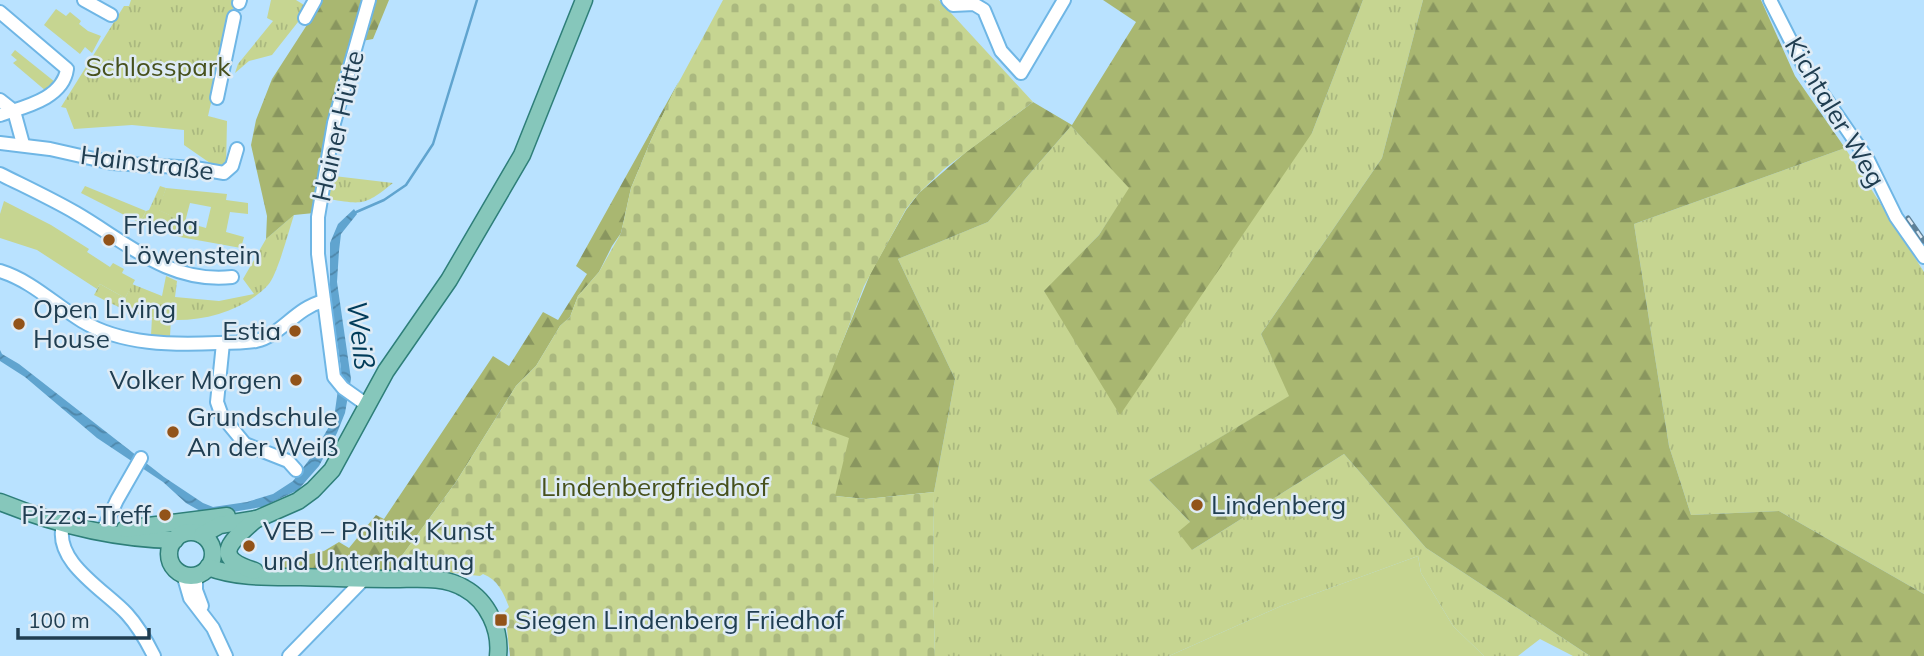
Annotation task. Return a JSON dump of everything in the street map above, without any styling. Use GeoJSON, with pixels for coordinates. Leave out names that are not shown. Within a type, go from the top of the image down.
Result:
{"type":"FeatureCollection","features":[{"type":"Feature","properties":{"kind":"main road"},"geometry":{"type":"LineString","coordinates":[[202,559],[220,524],[255,518],[298,501],[313,491],[332,470],[386,372],[449,280],[522,155],[584,0]]}},
{"type":"Feature","properties":{"kind":"main road"},"geometry":{"type":"LineString","coordinates":[[0,502],[63,525],[202,559],[222,573],[450,582],[465,588],[482,602],[498,635],[498,656]]}},
{"type":"Feature","properties":{"kind":"main road"},"geometry":{"type":"LineString","coordinates":[[84,530],[143,528],[229,516],[255,518]]}},
{"type":"Feature","properties":{"kind":"main road"},"geometry":{"type":"LineString","coordinates":[[255,518],[232,539],[229,544],[230,556],[239,566],[277,577]]}},
{"type":"Feature","properties":{"kind":"main road"},"geometry":{"type":"LineString","coordinates":[[171,552],[187,533],[202,559]]}},
{"type":"Feature","properties":{"kind":"street"},"geometry":{"type":"LineString","coordinates":[[84,0],[111,15]]}},
{"type":"Feature","properties":{"kind":"street"},"geometry":{"type":"LineString","coordinates":[[305,18],[315,0]]}},
{"type":"Feature","properties":{"kind":"street","name":"Hainer Hütte"},"geometry":{"type":"LineString","coordinates":[[367,405],[338,383],[332,368],[318,246],[320,201],[334,123],[369,0]]}},
{"type":"Feature","properties":{"kind":"street"},"geometry":{"type":"LineString","coordinates":[[948,0],[953,5],[974,4],[984,10],[1001,51],[1021,73],[1064,0]]}},
{"type":"Feature","properties":{"kind":"street","name":"Kichtaler Weg"},"geometry":{"type":"LineString","coordinates":[[1770,0],[1804,67],[1868,160],[1896,218],[1924,257]]}},
{"type":"Feature","properties":{"kind":"street"},"geometry":{"type":"LineString","coordinates":[[0,12],[67,73],[52,93],[35,103],[0,115]]}},
{"type":"Feature","properties":{"kind":"street"},"geometry":{"type":"LineString","coordinates":[[217,98],[234,17]]}},
{"type":"Feature","properties":{"kind":"street"},"geometry":{"type":"LineString","coordinates":[[0,100],[14,111],[23,144]]}},
{"type":"Feature","properties":{"kind":"street","name":"Hainstraße"},"geometry":{"type":"LineString","coordinates":[[0,143],[23,144],[112,163],[195,168],[225,173],[232,166],[237,149]]}},
{"type":"Feature","properties":{"kind":"street"},"geometry":{"type":"LineString","coordinates":[[0,174],[77,214],[151,260],[204,277],[232,276]]}},
{"type":"Feature","properties":{"kind":"street"},"geometry":{"type":"LineString","coordinates":[[0,271],[22,279],[79,319],[104,331],[135,340],[181,345],[254,341],[268,336],[304,308],[324,301]]}},
{"type":"Feature","properties":{"kind":"street"},"geometry":{"type":"LineString","coordinates":[[223,343],[217,402],[222,416],[245,444],[288,461],[296,470]]}},
{"type":"Feature","properties":{"kind":"street"},"geometry":{"type":"LineString","coordinates":[[104,528],[139,463]]}},
{"type":"Feature","properties":{"kind":"street"},"geometry":{"type":"LineString","coordinates":[[63,525],[61,538],[65,553],[128,614],[154,656]]}},
{"type":"Feature","properties":{"kind":"street"},"geometry":{"type":"LineString","coordinates":[[202,559],[190,598],[204,613],[226,656]]}},
{"type":"Feature","properties":{"kind":"street"},"geometry":{"type":"LineString","coordinates":[[289,656],[364,579]]}},
{"type":"Feature","properties":{"kind":"green space","name":"Schlosspark"},"geometry":{"type":"Polygon","coordinates":[[[131,0],[235,0],[208,116],[227,121],[226,167],[220,170],[184,145],[184,130],[132,125],[74,129],[66,108],[61,107],[124,6],[129,6],[131,0]]]}},
{"type":"Feature","properties":{"kind":"green space"},"geometry":{"type":"Polygon","coordinates":[[[271,0],[296,0],[309,8],[272,55],[249,61],[235,73],[238,64],[273,21],[267,18],[271,0]]]}},
{"type":"Feature","properties":{"kind":"green space"},"geometry":{"type":"Polygon","coordinates":[[[323,0],[389,0],[373,39],[356,42],[333,107],[318,175],[314,213],[294,215],[266,239],[267,216],[251,145],[256,120],[272,79],[323,0]]]}},
{"type":"Feature","properties":{"kind":"green space","name":"Lindenbergfriedhof"},"geometry":{"type":"Polygon","coordinates":[[[723,0],[939,0],[1033,102],[944,169],[906,209],[864,286],[811,424],[849,438],[835,496],[866,499],[934,492],[935,656],[510,656],[505,611],[509,607],[493,580],[483,574],[390,572],[456,482],[516,386],[536,366],[560,326],[570,317],[578,296],[599,272],[621,233],[631,188],[651,140],[723,0]]]}},
{"type":"Feature","properties":{"kind":"green space"},"geometry":{"type":"Polygon","coordinates":[[[1103,0],[1363,0],[1312,133],[1120,415],[1044,291],[1099,235],[1129,188],[1071,126],[988,222],[898,259],[955,379],[934,492],[866,499],[835,496],[811,425],[871,272],[906,210],[919,193],[966,152],[1033,102],[1072,125],[1136,22],[1103,0]]]}},
{"type":"Feature","properties":{"kind":"green space"},"geometry":{"type":"Polygon","coordinates":[[[1363,0],[1423,0],[1382,158],[1261,334],[1290,396],[1149,480],[1190,522],[1192,550],[1344,454],[1426,548],[1590,656],[1573,656],[1540,639],[1518,656],[1484,656],[1453,626],[1421,573],[1418,556],[1281,606],[1169,656],[935,656],[934,492],[955,379],[898,259],[988,222],[1071,126],[1130,188],[1099,235],[1044,292],[1312,133],[1363,0]]]}},
{"type":"Feature","properties":{"kind":"green space"},"geometry":{"type":"Polygon","coordinates":[[[1423,0],[1761,0],[1795,76],[1845,148],[1634,224],[1669,446],[1691,515],[1779,511],[1924,594],[1924,656],[1590,656],[1426,548],[1344,454],[1192,550],[1178,532],[1190,522],[1149,480],[1289,396],[1261,334],[1382,158],[1423,0]]]}},
{"type":"Feature","properties":{"kind":"green space"},"geometry":{"type":"Polygon","coordinates":[[[56,9],[66,16],[70,12],[88,31],[101,36],[92,53],[85,47],[80,54],[44,25],[56,9]]]}},
{"type":"Feature","properties":{"kind":"green space"},"geometry":{"type":"Polygon","coordinates":[[[15,50],[55,82],[46,91],[13,63],[17,60],[11,55],[15,50]]]}},
{"type":"Feature","properties":{"kind":"green space"},"geometry":{"type":"Polygon","coordinates":[[[679,81],[631,188],[621,233],[599,272],[578,296],[570,317],[560,326],[536,366],[516,386],[456,482],[390,572],[281,570],[275,562],[324,551],[339,542],[349,548],[376,515],[384,519],[493,356],[509,366],[543,312],[558,320],[587,274],[576,266],[679,81]]]}},
{"type":"Feature","properties":{"kind":"green space"},"geometry":{"type":"Polygon","coordinates":[[[1845,148],[1924,272],[1924,594],[1779,511],[1691,515],[1669,446],[1634,224],[1845,148]]]}},
{"type":"Feature","properties":{"kind":"green space"},"geometry":{"type":"Polygon","coordinates":[[[333,176],[393,183],[364,202],[350,202],[329,199],[333,176]]]}},
{"type":"Feature","properties":{"kind":"green space"},"geometry":{"type":"Polygon","coordinates":[[[85,186],[146,211],[140,223],[81,193],[85,186]]]}},
{"type":"Feature","properties":{"kind":"green space"},"geometry":{"type":"Polygon","coordinates":[[[160,186],[166,188],[159,210],[185,222],[180,237],[140,223],[160,186]]]}},
{"type":"Feature","properties":{"kind":"green space"},"geometry":{"type":"Polygon","coordinates":[[[166,188],[227,194],[226,200],[248,203],[248,214],[230,212],[226,232],[244,237],[241,248],[180,237],[185,222],[158,210],[166,188]],[[190,203],[185,222],[206,228],[211,207],[190,203]]]}},
{"type":"Feature","properties":{"kind":"green space"},"geometry":{"type":"Polygon","coordinates":[[[4,201],[51,225],[89,249],[87,252],[110,267],[113,263],[124,269],[122,273],[135,280],[125,298],[100,284],[97,289],[37,250],[0,238],[0,214],[4,201]]]}},
{"type":"Feature","properties":{"kind":"green space"},"geometry":{"type":"Polygon","coordinates":[[[294,215],[279,263],[268,285],[243,304],[228,311],[196,319],[164,319],[134,313],[94,295],[100,284],[125,298],[132,284],[162,296],[166,276],[177,281],[175,297],[219,301],[254,294],[243,279],[266,239],[294,215]]]}},
{"type":"Feature","properties":{"kind":"green space"},"geometry":{"type":"Polygon","coordinates":[[[152,318],[171,319],[170,336],[151,335],[152,318]]]}},
{"type":"Feature","properties":{"kind":"green space"},"geometry":{"type":"Polygon","coordinates":[[[1418,556],[1421,573],[1453,626],[1484,656],[1169,656],[1281,606],[1418,556]]]}},
{"type":"Feature","properties":{"kind":"water"},"geometry":{"type":"Polygon","coordinates":[[[354,209],[357,214],[341,234],[337,282],[351,379],[345,413],[319,466],[298,490],[262,507],[209,516],[186,503],[163,482],[97,438],[25,377],[0,361],[0,350],[164,477],[203,503],[213,507],[247,502],[273,494],[293,481],[312,456],[334,418],[341,368],[330,295],[330,243],[338,224],[354,209]]]}},
{"type":"Feature","properties":{"kind":"waterway","name":"Weiß"},"geometry":{"type":"LineString","coordinates":[[354,213],[384,200],[406,185],[433,144],[477,0]]}},
{"type":"Feature","properties":{"kind":"railway"},"geometry":{"type":"LineString","coordinates":[[1908,218],[1924,241]]}},
{"type":"Feature","properties":{"kind":"place","name":"Frieda Löwenstein"},"geometry":{"type":"Point","coordinates":[109,240]}},
{"type":"Feature","properties":{"kind":"place","name":"Open Living House"},"geometry":{"type":"Point","coordinates":[19,324]}},
{"type":"Feature","properties":{"kind":"place","name":"Estia"},"geometry":{"type":"Point","coordinates":[295,331]}},
{"type":"Feature","properties":{"kind":"place","name":"Volker Morgen"},"geometry":{"type":"Point","coordinates":[296,380]}},
{"type":"Feature","properties":{"kind":"place","name":"Grundschule An der Weiß"},"geometry":{"type":"Point","coordinates":[173,432]}},
{"type":"Feature","properties":{"kind":"place","name":"Lindenberg"},"geometry":{"type":"Point","coordinates":[1197,505]}},
{"type":"Feature","properties":{"kind":"place","name":"Pizza-Treff"},"geometry":{"type":"Point","coordinates":[165,515]}},
{"type":"Feature","properties":{"kind":"place","name":"VEB – Politik, Kunst und Unterhaltung"},"geometry":{"type":"Point","coordinates":[249,546]}},
{"type":"Feature","properties":{"kind":"place","name":"Siegen Lindenberg Friedhof"},"geometry":{"type":"Point","coordinates":[501,620]}}]}
